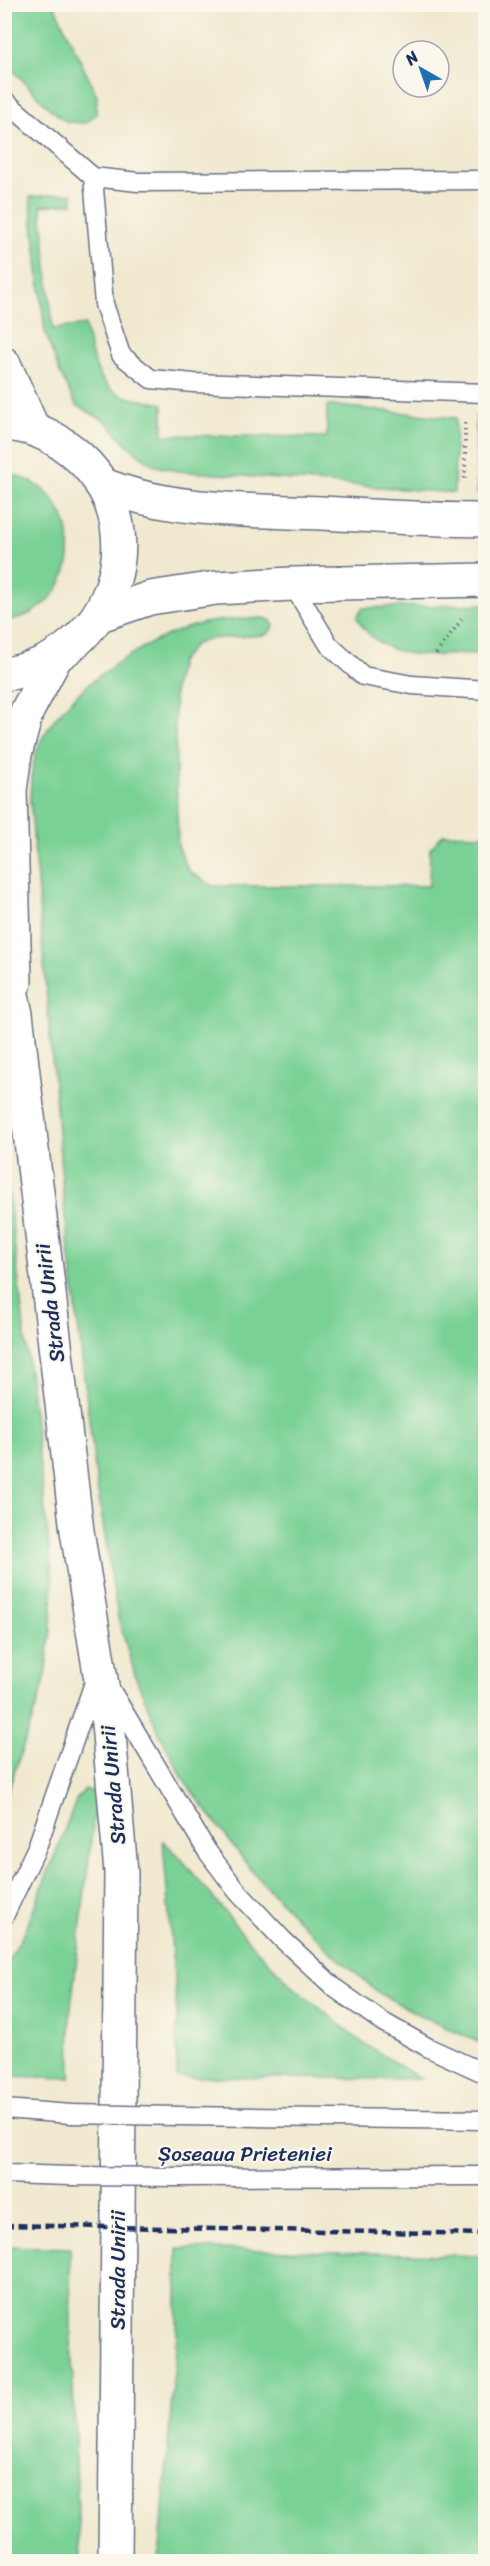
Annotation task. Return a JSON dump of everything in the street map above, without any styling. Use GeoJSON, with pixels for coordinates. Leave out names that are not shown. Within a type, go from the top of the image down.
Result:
{"type":"FeatureCollection","features":[{"type":"Feature","properties":{"kind":"main road"},"geometry":{"type":"LineString","coordinates":[[4,364],[19,426],[57,440],[77,455],[100,484],[115,518],[119,556],[111,592],[100,615],[76,643],[55,658],[32,668],[4,674]]}},
{"type":"Feature","properties":{"kind":"main road"},"geometry":{"type":"LineString","coordinates":[[100,484],[149,500],[244,510],[486,520]]}},
{"type":"Feature","properties":{"kind":"main road"},"geometry":{"type":"LineString","coordinates":[[100,615],[150,598],[216,588],[486,580]]}},
{"type":"Feature","properties":{"kind":"main road","name":"Strada Unirii"},"geometry":{"type":"LineString","coordinates":[[55,658],[27,711],[15,754],[9,790],[16,1014],[77,1531],[109,1733],[121,1872],[115,2562]]}},
{"type":"Feature","properties":{"kind":"main road","name":"Strada Unirii"},"geometry":{"type":"LineString","coordinates":[[4,958],[16,1014]]}},
{"type":"Feature","properties":{"kind":"lane"},"geometry":{"type":"LineString","coordinates":[[4,100],[93,177],[138,182],[486,180]]}},
{"type":"Feature","properties":{"kind":"lane"},"geometry":{"type":"LineString","coordinates":[[93,177],[104,304],[121,355],[151,379],[194,383],[486,393]]}},
{"type":"Feature","properties":{"kind":"lane"},"geometry":{"type":"LineString","coordinates":[[292,584],[328,645],[363,676],[412,685],[486,690]]}},
{"type":"Feature","properties":{"kind":"lane"},"geometry":{"type":"LineString","coordinates":[[4,1916],[37,1846],[99,1669]]}},
{"type":"Feature","properties":{"kind":"lane"},"geometry":{"type":"LineString","coordinates":[[99,1669],[207,1851],[237,1891],[274,1931],[336,1989],[381,2021],[429,2048],[486,2074]]}},
{"type":"Feature","properties":{"kind":"lane"},"geometry":{"type":"LineString","coordinates":[[4,2109],[70,2114],[486,2120]]}},
{"type":"Feature","properties":{"kind":"lane","name":"Șoseaua Prieteniei"},"geometry":{"type":"LineString","coordinates":[[4,2174],[486,2176]]}},
{"type":"Feature","properties":{"kind":"path"},"geometry":{"type":"LineString","coordinates":[[464,392],[465,484]]}},
{"type":"Feature","properties":{"kind":"path"},"geometry":{"type":"LineString","coordinates":[[412,685],[465,614]]}},
{"type":"Feature","properties":{"kind":"green space"},"geometry":{"type":"Polygon","coordinates":[[[5,4],[54,5],[97,96],[96,114],[86,123],[67,122],[51,110],[5,62],[5,4]]]}},
{"type":"Feature","properties":{"kind":"green space"},"geometry":{"type":"Polygon","coordinates":[[[72,193],[73,203],[41,206],[53,329],[85,325],[95,365],[105,383],[121,395],[163,404],[163,435],[327,437],[327,405],[456,418],[454,493],[179,471],[155,466],[128,446],[107,422],[76,405],[59,371],[45,332],[30,197],[72,193]]]}},
{"type":"Feature","properties":{"kind":"green space"},"geometry":{"type":"Polygon","coordinates":[[[476,415],[485,416],[485,493],[477,493],[476,415]]]}},
{"type":"Feature","properties":{"kind":"green space"},"geometry":{"type":"Polygon","coordinates":[[[4,473],[33,483],[53,500],[65,522],[69,547],[65,572],[53,595],[33,612],[5,621],[4,473]]]}},
{"type":"Feature","properties":{"kind":"green space"},"geometry":{"type":"Polygon","coordinates":[[[485,604],[485,653],[431,655],[397,651],[382,644],[369,634],[357,618],[362,608],[485,604]]]}},
{"type":"Feature","properties":{"kind":"green space"},"geometry":{"type":"Polygon","coordinates":[[[263,618],[270,620],[274,625],[265,635],[208,639],[194,645],[180,662],[174,689],[178,847],[189,871],[212,886],[429,886],[430,849],[443,834],[485,835],[485,2045],[425,2018],[379,1993],[334,1955],[252,1871],[185,1782],[160,1735],[137,1681],[118,1618],[97,1486],[65,1215],[30,798],[33,764],[39,745],[50,725],[66,706],[85,687],[131,654],[178,631],[200,624],[223,620],[263,618]]]}},
{"type":"Feature","properties":{"kind":"green space"},"geometry":{"type":"Polygon","coordinates":[[[4,1154],[53,1580],[51,1631],[44,1684],[5,1800],[4,1154]]]}},
{"type":"Feature","properties":{"kind":"green space"},"geometry":{"type":"Polygon","coordinates":[[[85,1790],[91,1792],[96,1798],[70,2015],[71,2078],[5,2076],[5,1967],[26,1929],[77,1798],[85,1790]]]}},
{"type":"Feature","properties":{"kind":"green space"},"geometry":{"type":"Polygon","coordinates":[[[163,1841],[178,1855],[253,1946],[290,1984],[363,2043],[421,2079],[177,2077],[177,2014],[163,1841]]]}},
{"type":"Feature","properties":{"kind":"green space"},"geometry":{"type":"Polygon","coordinates":[[[5,2246],[70,2248],[80,2561],[5,2561],[5,2246]]]}},
{"type":"Feature","properties":{"kind":"green space"},"geometry":{"type":"Polygon","coordinates":[[[177,2248],[485,2256],[485,2561],[159,2561],[177,2334],[177,2248]]]}},
{"type":"Feature","properties":{"kind":"railway"},"geometry":{"type":"LineString","coordinates":[[4,2225],[486,2234]]}}]}
